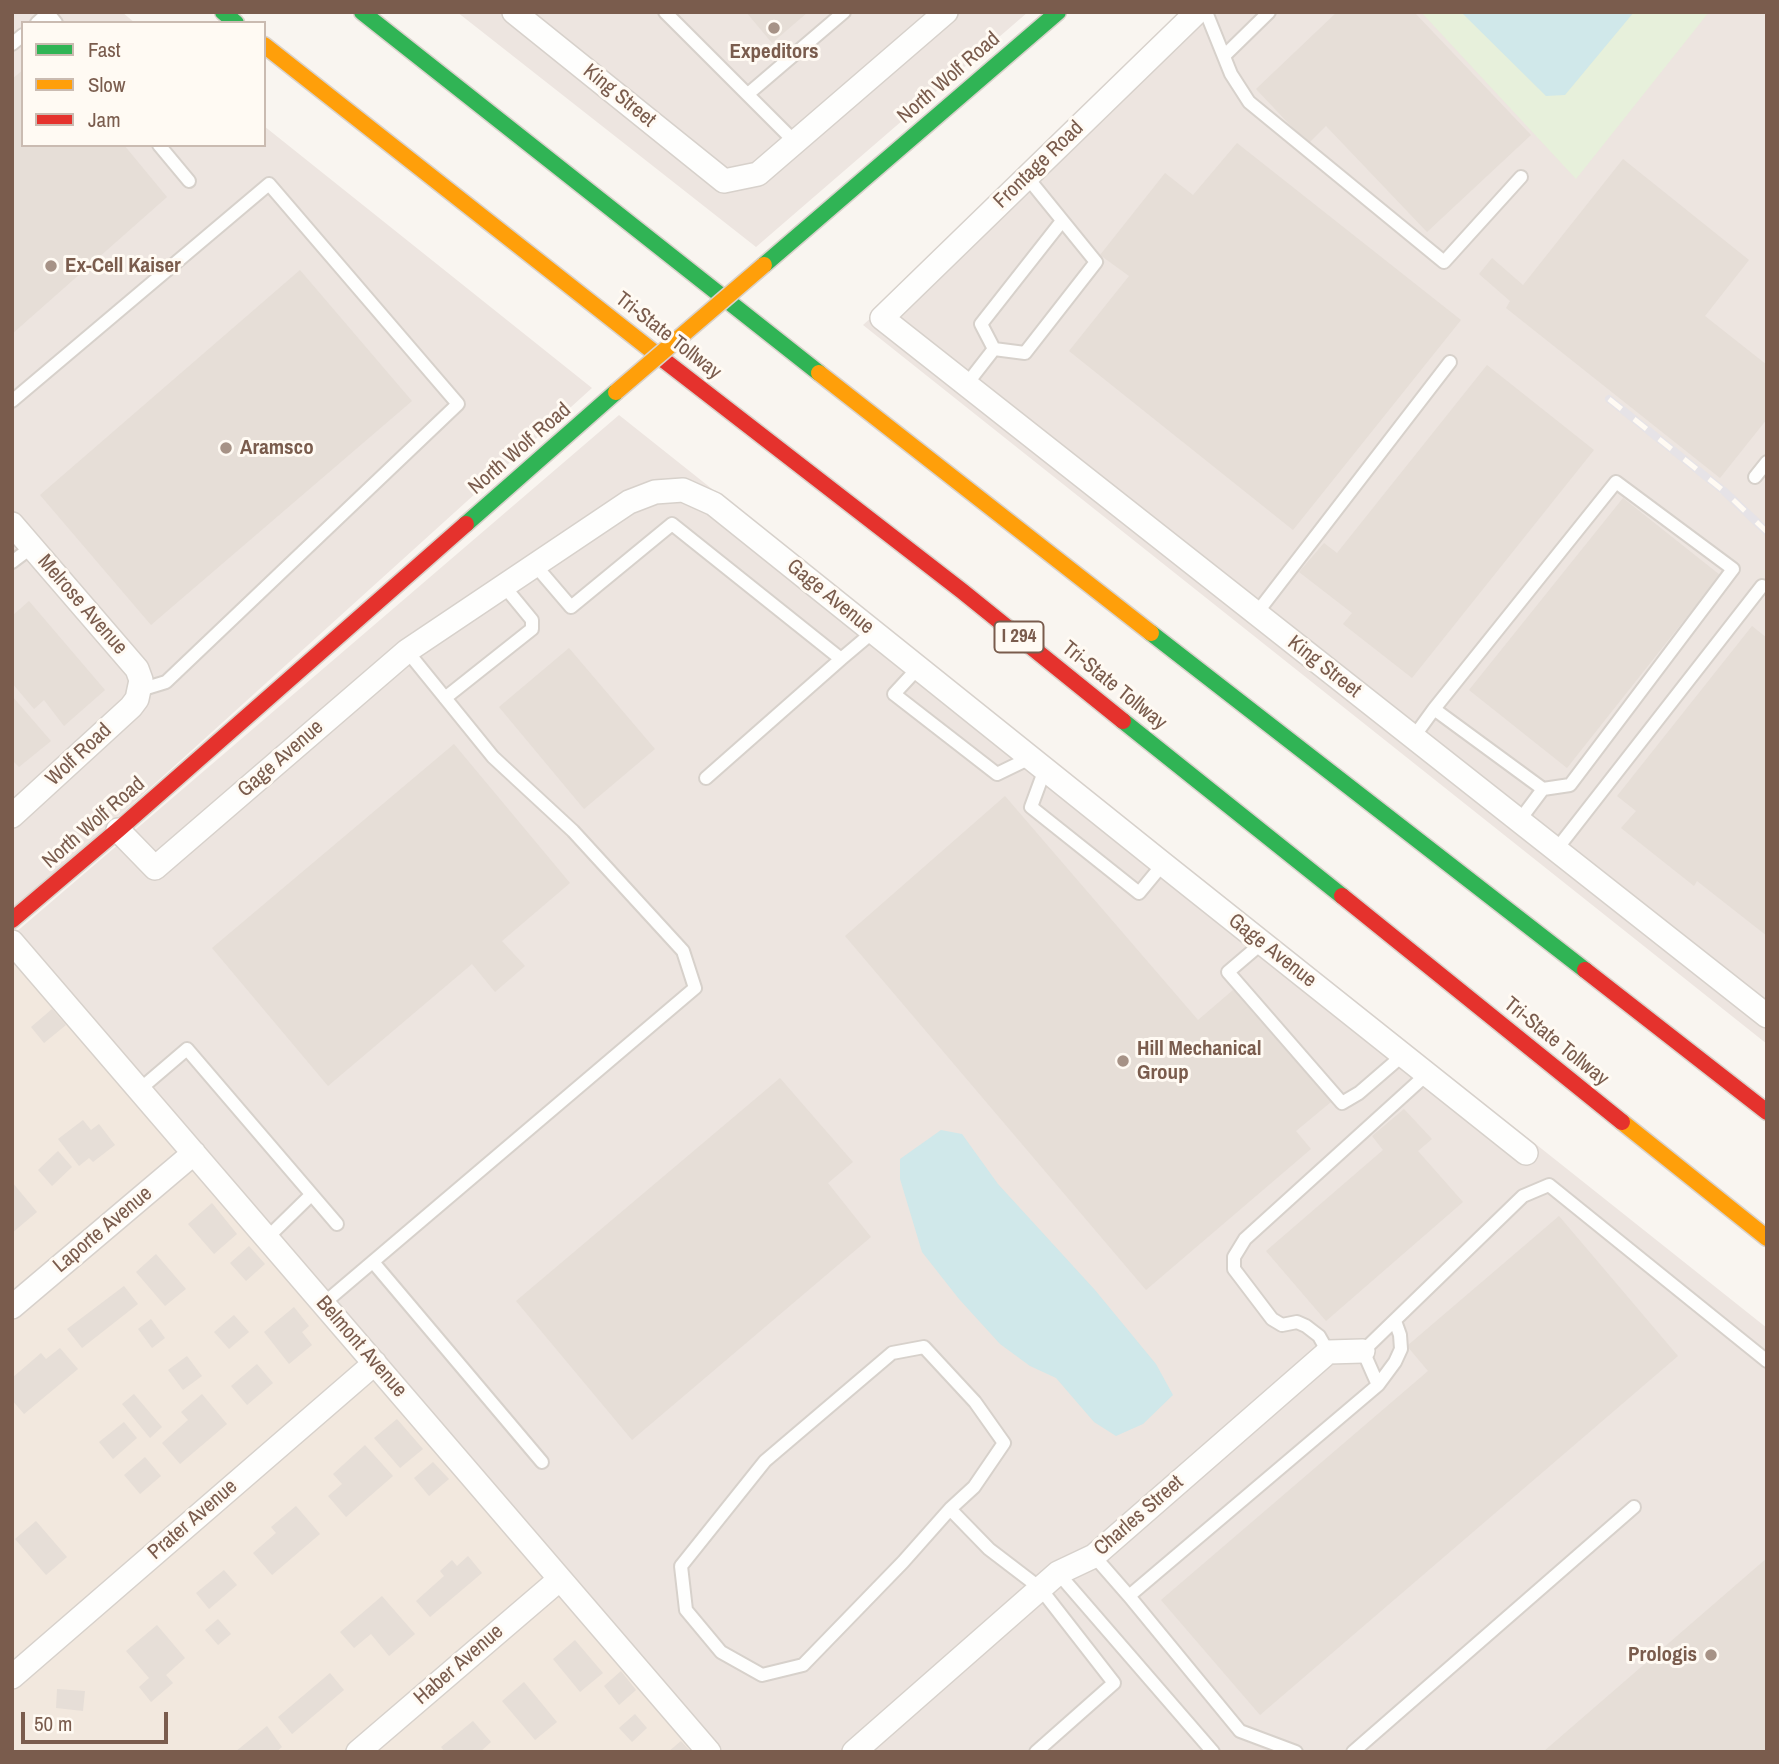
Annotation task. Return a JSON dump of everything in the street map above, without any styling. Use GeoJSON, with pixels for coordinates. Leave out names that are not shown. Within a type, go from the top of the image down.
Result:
{"type":"FeatureCollection","features":[{"type":"Feature","properties":{"kind":"main road"},"geometry":{"type":"LineString","coordinates":[[362,12],[673,260],[1767,1112]]}},
{"type":"Feature","properties":{"kind":"main road","name":"North Wolf Road"},"geometry":{"type":"LineString","coordinates":[[12,920],[617,392],[1058,12]]}},
{"type":"Feature","properties":{"kind":"main road","name":"Tri-State Tollway"},"geometry":{"type":"LineString","coordinates":[[266,47],[530,256],[962,591],[1767,1238]]}},
{"type":"Feature","properties":{"kind":"street","name":"King Street"},"geometry":{"type":"LineString","coordinates":[[514,12],[724,181],[758,174],[796,142]]}},
{"type":"Feature","properties":{"kind":"street"},"geometry":{"type":"LineString","coordinates":[[796,142],[946,12]]}},
{"type":"Feature","properties":{"kind":"street","name":"Frontage Road"},"geometry":{"type":"LineString","coordinates":[[881,318],[1197,12]]}},
{"type":"Feature","properties":{"kind":"street","name":"King Street"},"geometry":{"type":"LineString","coordinates":[[881,318],[1767,1016]]}},
{"type":"Feature","properties":{"kind":"street","name":"Gage Avenue"},"geometry":{"type":"LineString","coordinates":[[118,830],[155,868],[407,651],[629,502],[655,492],[683,490],[714,504],[1526,1153]]}},
{"type":"Feature","properties":{"kind":"street","name":"Melrose Avenue"},"geometry":{"type":"LineString","coordinates":[[12,524],[137,669],[141,680],[140,690]]}},
{"type":"Feature","properties":{"kind":"street","name":"Wolf Road"},"geometry":{"type":"LineString","coordinates":[[12,816],[131,706],[140,690]]}},
{"type":"Feature","properties":{"kind":"street","name":"Belmont Avenue"},"geometry":{"type":"LineString","coordinates":[[12,942],[709,1752]]}},
{"type":"Feature","properties":{"kind":"street","name":"Laporte Avenue"},"geometry":{"type":"LineString","coordinates":[[12,1307],[194,1153]]}},
{"type":"Feature","properties":{"kind":"street"},"geometry":{"type":"LineString","coordinates":[[1328,1352],[1363,1351]]}},
{"type":"Feature","properties":{"kind":"street","name":"Charles Street"},"geometry":{"type":"LineString","coordinates":[[854,1752],[1040,1588],[1058,1573],[1094,1556],[1328,1352]]}},
{"type":"Feature","properties":{"kind":"street","name":"Prater Avenue"},"geometry":{"type":"LineString","coordinates":[[12,1677],[375,1363]]}},
{"type":"Feature","properties":{"kind":"street","name":"Haber Avenue"},"geometry":{"type":"LineString","coordinates":[[358,1752],[560,1579]]}},
{"type":"Feature","properties":{"kind":"lane"},"geometry":{"type":"LineString","coordinates":[[666,12],[796,142]]}},
{"type":"Feature","properties":{"kind":"lane"},"geometry":{"type":"LineString","coordinates":[[748,94],[844,12]]}},
{"type":"Feature","properties":{"kind":"lane"},"geometry":{"type":"LineString","coordinates":[[1206,12],[1231,74],[1249,102],[1444,262],[1521,177]]}},
{"type":"Feature","properties":{"kind":"lane"},"geometry":{"type":"LineString","coordinates":[[1224,56],[1269,12]]}},
{"type":"Feature","properties":{"kind":"lane"},"geometry":{"type":"LineString","coordinates":[[39,21],[48,13],[54,21]]}},
{"type":"Feature","properties":{"kind":"lane"},"geometry":{"type":"LineString","coordinates":[[161,147],[189,181]]}},
{"type":"Feature","properties":{"kind":"lane"},"geometry":{"type":"LineString","coordinates":[[994,349],[1025,353],[1096,262],[1027,177]]}},
{"type":"Feature","properties":{"kind":"lane"},"geometry":{"type":"LineString","coordinates":[[12,401],[269,184],[458,404],[166,682],[140,690]]}},
{"type":"Feature","properties":{"kind":"lane"},"geometry":{"type":"LineString","coordinates":[[994,349],[981,324],[1062,221]]}},
{"type":"Feature","properties":{"kind":"lane"},"geometry":{"type":"LineString","coordinates":[[966,385],[994,349]]}},
{"type":"Feature","properties":{"kind":"lane"},"geometry":{"type":"LineString","coordinates":[[1256,614],[1450,362]]}},
{"type":"Feature","properties":{"kind":"lane"},"geometry":{"type":"LineString","coordinates":[[1755,477],[1767,463]]}},
{"type":"Feature","properties":{"kind":"lane"},"geometry":{"type":"LineString","coordinates":[[1413,738],[1616,482],[1733,569],[1570,785],[1543,789],[1519,821]]}},
{"type":"Feature","properties":{"kind":"lane"},"geometry":{"type":"LineString","coordinates":[[535,565],[571,607],[673,524],[841,659]]}},
{"type":"Feature","properties":{"kind":"lane"},"geometry":{"type":"LineString","coordinates":[[12,562],[32,547]]}},
{"type":"Feature","properties":{"kind":"lane"},"geometry":{"type":"LineString","coordinates":[[445,698],[532,629],[532,621],[504,586]]}},
{"type":"Feature","properties":{"kind":"lane"},"geometry":{"type":"LineString","coordinates":[[1556,850],[1762,586]]}},
{"type":"Feature","properties":{"kind":"lane"},"geometry":{"type":"LineString","coordinates":[[706,778],[873,632]]}},
{"type":"Feature","properties":{"kind":"lane"},"geometry":{"type":"LineString","coordinates":[[323,1304],[695,988],[684,951],[573,831],[493,757],[407,651]]}},
{"type":"Feature","properties":{"kind":"lane"},"geometry":{"type":"LineString","coordinates":[[918,668],[894,694],[997,774],[1037,763],[1031,807],[1139,893],[1163,864]]}},
{"type":"Feature","properties":{"kind":"lane"},"geometry":{"type":"LineString","coordinates":[[1434,709],[1543,789]]}},
{"type":"Feature","properties":{"kind":"lane"},"geometry":{"type":"LineString","coordinates":[[1262,943],[1228,972],[1342,1103],[1359,1093],[1403,1055]]}},
{"type":"Feature","properties":{"kind":"lane"},"geometry":{"type":"LineString","coordinates":[[139,1090],[187,1049],[337,1224]]}},
{"type":"Feature","properties":{"kind":"lane"},"geometry":{"type":"LineString","coordinates":[[1328,1352],[1319,1336],[1306,1326],[1297,1322],[1282,1325],[1272,1319],[1234,1269],[1234,1257],[1245,1239],[1427,1074]]}},
{"type":"Feature","properties":{"kind":"lane"},"geometry":{"type":"LineString","coordinates":[[1378,1385],[1363,1351],[1523,1196],[1549,1185],[1767,1361]]}},
{"type":"Feature","properties":{"kind":"lane"},"geometry":{"type":"LineString","coordinates":[[267,1238],[311,1195]]}},
{"type":"Feature","properties":{"kind":"lane"},"geometry":{"type":"LineString","coordinates":[[373,1262],[542,1462]]}},
{"type":"Feature","properties":{"kind":"lane"},"geometry":{"type":"LineString","coordinates":[[1129,1596],[1378,1385],[1401,1349],[1395,1321]]}},
{"type":"Feature","properties":{"kind":"lane"},"geometry":{"type":"LineString","coordinates":[[924,1347],[975,1402],[1004,1443],[974,1487],[950,1509],[803,1664],[762,1675],[721,1652],[686,1610],[681,1566],[765,1461],[892,1353],[924,1347]]}},
{"type":"Feature","properties":{"kind":"lane"},"geometry":{"type":"LineString","coordinates":[[1353,1752],[1634,1507]]}},
{"type":"Feature","properties":{"kind":"lane"},"geometry":{"type":"LineString","coordinates":[[950,1509],[989,1549],[1040,1588],[1114,1683],[1036,1752]]}},
{"type":"Feature","properties":{"kind":"lane"},"geometry":{"type":"LineString","coordinates":[[1094,1556],[1240,1731],[1296,1752]]}},
{"type":"Feature","properties":{"kind":"lane"},"geometry":{"type":"LineString","coordinates":[[1058,1573],[1213,1752]]}},
{"type":"Feature","properties":{"kind":"shaded area"},"geometry":{"type":"Polygon","coordinates":[[[12,12],[122,12],[133,21],[21,21],[21,147],[266,147],[266,128],[592,388],[12,913],[12,12]]]}},
{"type":"Feature","properties":{"kind":"shaded area"},"geometry":{"type":"Polygon","coordinates":[[[457,12],[1028,12],[756,247],[457,12]]]}},
{"type":"Feature","properties":{"kind":"shaded area"},"geometry":{"type":"Polygon","coordinates":[[[1207,12],[1767,12],[1767,1044],[863,325],[1207,12]]]}},
{"type":"Feature","properties":{"kind":"shaded area"},"geometry":{"type":"Polygon","coordinates":[[[619,415],[1767,1328],[1767,1752],[723,1752],[15,933],[619,415]]]}},
{"type":"Feature","properties":{"kind":"shaded area"},"geometry":{"type":"Polygon","coordinates":[[[12,953],[702,1752],[12,1752],[12,953]]]}},
{"type":"Feature","properties":{"kind":"green space"},"geometry":{"type":"Polygon","coordinates":[[[1421,12],[1709,12],[1576,179],[1421,12]]]}},
{"type":"Feature","properties":{"kind":"water"},"geometry":{"type":"Polygon","coordinates":[[[1461,12],[1634,12],[1565,95],[1546,96],[1461,12]]]}},
{"type":"Feature","properties":{"kind":"water"},"geometry":{"type":"Polygon","coordinates":[[[941,1130],[962,1134],[998,1184],[1095,1290],[1156,1364],[1173,1395],[1143,1424],[1116,1436],[1094,1422],[1056,1378],[1030,1366],[1000,1344],[959,1299],[922,1252],[900,1179],[900,1159],[941,1130]]]}},
{"type":"Feature","properties":{"kind":"building","name":"Expeditors"},"geometry":{"type":"Polygon","coordinates":[[[746,12],[808,12],[772,43],[746,12]]]}},
{"type":"Feature","properties":{"kind":"building"},"geometry":{"type":"Polygon","coordinates":[[[1337,12],[1414,12],[1531,135],[1427,232],[1326,126],[1308,144],[1256,89],[1337,12]]]}},
{"type":"Feature","properties":{"kind":"building","name":"Ex-Cell Kaiser"},"geometry":{"type":"Polygon","coordinates":[[[21,72],[21,147],[126,147],[167,197],[12,334],[12,79],[21,72]]]}},
{"type":"Feature","properties":{"kind":"building"},"geometry":{"type":"Polygon","coordinates":[[[1237,143],[1461,320],[1293,530],[1069,351],[1129,276],[1100,255],[1165,173],[1193,195],[1237,143]]]}},
{"type":"Feature","properties":{"kind":"building"},"geometry":{"type":"Polygon","coordinates":[[[1623,159],[1749,260],[1705,316],[1767,365],[1767,419],[1720,478],[1506,308],[1510,301],[1479,274],[1492,258],[1523,285],[1623,159]]]}},
{"type":"Feature","properties":{"kind":"building","name":"Aramsco"},"geometry":{"type":"Polygon","coordinates":[[[300,270],[412,401],[151,625],[40,495],[300,270]]]}},
{"type":"Feature","properties":{"kind":"building"},"geometry":{"type":"Polygon","coordinates":[[[1487,365],[1594,450],[1412,678],[1343,624],[1352,613],[1299,572],[1324,543],[1337,553],[1487,365]]]}},
{"type":"Feature","properties":{"kind":"building"},"geometry":{"type":"Polygon","coordinates":[[[1623,498],[1720,575],[1567,768],[1469,690],[1623,498]]]}},
{"type":"Feature","properties":{"kind":"building"},"geometry":{"type":"Polygon","coordinates":[[[29,601],[105,690],[64,726],[44,700],[34,709],[12,683],[12,616],[29,601]]]}},
{"type":"Feature","properties":{"kind":"building"},"geometry":{"type":"Polygon","coordinates":[[[1752,626],[1767,638],[1767,936],[1697,881],[1694,886],[1621,828],[1636,811],[1617,796],[1752,626]]]}},
{"type":"Feature","properties":{"kind":"building"},"geometry":{"type":"Polygon","coordinates":[[[569,648],[655,749],[584,809],[499,707],[569,648]]]}},
{"type":"Feature","properties":{"kind":"building"},"geometry":{"type":"Polygon","coordinates":[[[12,696],[51,741],[19,767],[12,760],[12,696]]]}},
{"type":"Feature","properties":{"kind":"building"},"geometry":{"type":"Polygon","coordinates":[[[454,744],[570,883],[502,941],[525,966],[495,992],[472,964],[328,1086],[212,948],[454,744]]]}},
{"type":"Feature","properties":{"kind":"building","name":"Hill Mechanical Group"},"geometry":{"type":"Polygon","coordinates":[[[1005,796],[1198,1020],[1233,990],[1331,1102],[1296,1131],[1311,1149],[1146,1290],[845,936],[1005,796]]]}},
{"type":"Feature","properties":{"kind":"building"},"geometry":{"type":"Polygon","coordinates":[[[52,1009],[66,1025],[44,1043],[31,1027],[52,1009]]]}},
{"type":"Feature","properties":{"kind":"building"},"geometry":{"type":"Polygon","coordinates":[[[780,1078],[853,1162],[828,1183],[871,1237],[632,1440],[516,1301],[780,1078]]]}},
{"type":"Feature","properties":{"kind":"building"},"geometry":{"type":"Polygon","coordinates":[[[1404,1109],[1432,1139],[1418,1151],[1463,1202],[1326,1321],[1266,1251],[1383,1150],[1372,1136],[1404,1109]]]}},
{"type":"Feature","properties":{"kind":"building"},"geometry":{"type":"Polygon","coordinates":[[[83,1120],[91,1130],[99,1124],[115,1145],[93,1162],[89,1158],[79,1166],[58,1139],[83,1120]]]}},
{"type":"Feature","properties":{"kind":"building"},"geometry":{"type":"Polygon","coordinates":[[[58,1151],[72,1167],[52,1186],[38,1170],[58,1151]]]}},
{"type":"Feature","properties":{"kind":"building"},"geometry":{"type":"Polygon","coordinates":[[[12,1182],[37,1212],[12,1233],[12,1182]]]}},
{"type":"Feature","properties":{"kind":"building"},"geometry":{"type":"Polygon","coordinates":[[[212,1203],[237,1234],[214,1254],[188,1224],[212,1203]]]}},
{"type":"Feature","properties":{"kind":"building"},"geometry":{"type":"Polygon","coordinates":[[[1559,1216],[1678,1356],[1260,1715],[1161,1600],[1428,1371],[1407,1346],[1559,1216]]]}},
{"type":"Feature","properties":{"kind":"building"},"geometry":{"type":"Polygon","coordinates":[[[249,1246],[265,1264],[246,1281],[230,1263],[249,1246]]]}},
{"type":"Feature","properties":{"kind":"building"},"geometry":{"type":"Polygon","coordinates":[[[156,1254],[186,1289],[165,1306],[136,1272],[156,1254]]]}},
{"type":"Feature","properties":{"kind":"building"},"geometry":{"type":"Polygon","coordinates":[[[124,1286],[138,1304],[82,1348],[67,1329],[124,1286]]]}},
{"type":"Feature","properties":{"kind":"building"},"geometry":{"type":"Polygon","coordinates":[[[294,1307],[309,1326],[302,1332],[312,1345],[289,1364],[264,1332],[294,1307]]]}},
{"type":"Feature","properties":{"kind":"building"},"geometry":{"type":"Polygon","coordinates":[[[234,1315],[249,1332],[229,1349],[214,1332],[234,1315]]]}},
{"type":"Feature","properties":{"kind":"building"},"geometry":{"type":"Polygon","coordinates":[[[151,1319],[165,1338],[152,1348],[138,1329],[151,1319]]]}},
{"type":"Feature","properties":{"kind":"building"},"geometry":{"type":"Polygon","coordinates":[[[60,1348],[78,1369],[24,1414],[12,1400],[12,1378],[41,1353],[46,1359],[60,1348]]]}},
{"type":"Feature","properties":{"kind":"building"},"geometry":{"type":"Polygon","coordinates":[[[187,1356],[202,1376],[183,1390],[168,1370],[187,1356]]]}},
{"type":"Feature","properties":{"kind":"building"},"geometry":{"type":"Polygon","coordinates":[[[257,1364],[273,1383],[247,1405],[231,1386],[257,1364]]]}},
{"type":"Feature","properties":{"kind":"building"},"geometry":{"type":"Polygon","coordinates":[[[134,1394],[162,1427],[150,1438],[122,1404],[134,1394]]]}},
{"type":"Feature","properties":{"kind":"building"},"geometry":{"type":"Polygon","coordinates":[[[202,1394],[227,1424],[180,1464],[162,1443],[188,1420],[181,1412],[202,1394]]]}},
{"type":"Feature","properties":{"kind":"building"},"geometry":{"type":"Polygon","coordinates":[[[397,1419],[423,1449],[400,1468],[374,1438],[397,1419]]]}},
{"type":"Feature","properties":{"kind":"building"},"geometry":{"type":"Polygon","coordinates":[[[124,1422],[137,1438],[113,1459],[99,1442],[124,1422]]]}},
{"type":"Feature","properties":{"kind":"building"},"geometry":{"type":"Polygon","coordinates":[[[365,1445],[393,1476],[346,1517],[328,1496],[342,1484],[333,1474],[365,1445]]]}},
{"type":"Feature","properties":{"kind":"building"},"geometry":{"type":"Polygon","coordinates":[[[145,1457],[161,1476],[140,1494],[124,1475],[145,1457]]]}},
{"type":"Feature","properties":{"kind":"building"},"geometry":{"type":"Polygon","coordinates":[[[433,1462],[449,1479],[429,1496],[414,1478],[433,1462]]]}},
{"type":"Feature","properties":{"kind":"building"},"geometry":{"type":"Polygon","coordinates":[[[296,1506],[320,1534],[272,1575],[253,1553],[276,1533],[271,1527],[296,1506]]]}},
{"type":"Feature","properties":{"kind":"building"},"geometry":{"type":"Polygon","coordinates":[[[36,1521],[67,1557],[46,1575],[15,1539],[36,1521]]]}},
{"type":"Feature","properties":{"kind":"building"},"geometry":{"type":"Polygon","coordinates":[[[468,1556],[482,1573],[430,1617],[416,1601],[444,1576],[440,1571],[452,1560],[457,1566],[468,1556]]]}},
{"type":"Feature","properties":{"kind":"building","name":"Prologis"},"geometry":{"type":"Polygon","coordinates":[[[1767,1558],[1767,1752],[1543,1752],[1767,1558]]]}},
{"type":"Feature","properties":{"kind":"building"},"geometry":{"type":"Polygon","coordinates":[[[224,1570],[237,1585],[209,1609],[196,1593],[224,1570]]]}},
{"type":"Feature","properties":{"kind":"building"},"geometry":{"type":"Polygon","coordinates":[[[382,1596],[415,1634],[389,1656],[371,1634],[354,1648],[340,1632],[382,1596]]]}},
{"type":"Feature","properties":{"kind":"building"},"geometry":{"type":"Polygon","coordinates":[[[218,1619],[231,1634],[218,1645],[205,1630],[218,1619]]]}},
{"type":"Feature","properties":{"kind":"building"},"geometry":{"type":"Polygon","coordinates":[[[157,1625],[185,1658],[166,1675],[173,1683],[151,1702],[139,1687],[149,1678],[126,1651],[157,1625]]]}},
{"type":"Feature","properties":{"kind":"building"},"geometry":{"type":"Polygon","coordinates":[[[575,1640],[603,1673],[580,1692],[553,1659],[575,1640]]]}},
{"type":"Feature","properties":{"kind":"building"},"geometry":{"type":"Polygon","coordinates":[[[621,1671],[636,1690],[619,1705],[604,1686],[621,1671]]]}},
{"type":"Feature","properties":{"kind":"building"},"geometry":{"type":"Polygon","coordinates":[[[330,1673],[344,1690],[292,1734],[278,1717],[330,1673]]]}},
{"type":"Feature","properties":{"kind":"building"},"geometry":{"type":"Polygon","coordinates":[[[524,1682],[557,1722],[535,1740],[502,1701],[524,1682]]]}},
{"type":"Feature","properties":{"kind":"building"},"geometry":{"type":"Polygon","coordinates":[[[57,1689],[85,1691],[83,1711],[56,1708],[57,1689]]]}},
{"type":"Feature","properties":{"kind":"building"},"geometry":{"type":"Polygon","coordinates":[[[635,1714],[647,1728],[632,1742],[619,1728],[635,1714]]]}},
{"type":"Feature","properties":{"kind":"building"},"geometry":{"type":"Polygon","coordinates":[[[473,1721],[491,1742],[480,1752],[445,1752],[441,1747],[473,1721]]]}},
{"type":"Feature","properties":{"kind":"building"},"geometry":{"type":"Polygon","coordinates":[[[267,1726],[282,1747],[276,1752],[235,1752],[267,1726]]]}},
{"type":"Feature","properties":{"kind":"building"},"geometry":{"type":"Polygon","coordinates":[[[681,1741],[691,1752],[668,1752],[681,1741]]]}},
{"type":"Feature","properties":{"kind":"railway"},"geometry":{"type":"LineString","coordinates":[[1609,399],[1724,491],[1767,532]]}},
{"type":"Feature","properties":{"kind":"traffic: fast"},"geometry":{"type":"LineString","coordinates":[[223,12],[234,21]]}},
{"type":"Feature","properties":{"kind":"traffic: fast"},"geometry":{"type":"LineString","coordinates":[[362,12],[819,373]]}},
{"type":"Feature","properties":{"kind":"traffic: fast"},"geometry":{"type":"LineString","coordinates":[[764,265],[1058,12]]}},
{"type":"Feature","properties":{"kind":"traffic: fast"},"geometry":{"type":"LineString","coordinates":[[466,524],[616,392]]}},
{"type":"Feature","properties":{"kind":"traffic: fast"},"geometry":{"type":"LineString","coordinates":[[1151,633],[1585,970]]}},
{"type":"Feature","properties":{"kind":"traffic: fast"},"geometry":{"type":"LineString","coordinates":[[1123,721],[1342,896]]}},
{"type":"Feature","properties":{"kind":"traffic: slow"},"geometry":{"type":"LineString","coordinates":[[266,47],[665,361]]}},
{"type":"Feature","properties":{"kind":"traffic: slow"},"geometry":{"type":"LineString","coordinates":[[616,392],[764,265]]}},
{"type":"Feature","properties":{"kind":"traffic: slow"},"geometry":{"type":"LineString","coordinates":[[819,373],[1151,633]]}},
{"type":"Feature","properties":{"kind":"traffic: slow"},"geometry":{"type":"LineString","coordinates":[[1622,1122],[1767,1238]]}},
{"type":"Feature","properties":{"kind":"traffic: jam"},"geometry":{"type":"LineString","coordinates":[[665,361],[962,591],[1123,721]]}},
{"type":"Feature","properties":{"kind":"traffic: jam"},"geometry":{"type":"LineString","coordinates":[[12,920],[466,524]]}},
{"type":"Feature","properties":{"kind":"traffic: jam"},"geometry":{"type":"LineString","coordinates":[[1342,896],[1622,1122]]}},
{"type":"Feature","properties":{"kind":"traffic: jam"},"geometry":{"type":"LineString","coordinates":[[1585,970],[1767,1112]]}},
{"type":"Feature","properties":{"kind":"place","name":"Expeditors"},"geometry":{"type":"Point","coordinates":[774,28]}},
{"type":"Feature","properties":{"kind":"place","name":"Ex-Cell Kaiser"},"geometry":{"type":"Point","coordinates":[51,266]}},
{"type":"Feature","properties":{"kind":"place","name":"Aramsco"},"geometry":{"type":"Point","coordinates":[226,448]}},
{"type":"Feature","properties":{"kind":"place","name":"Hill Mechanical Group"},"geometry":{"type":"Point","coordinates":[1123,1061]}},
{"type":"Feature","properties":{"kind":"place","name":"Prologis"},"geometry":{"type":"Point","coordinates":[1711,1655]}}]}
